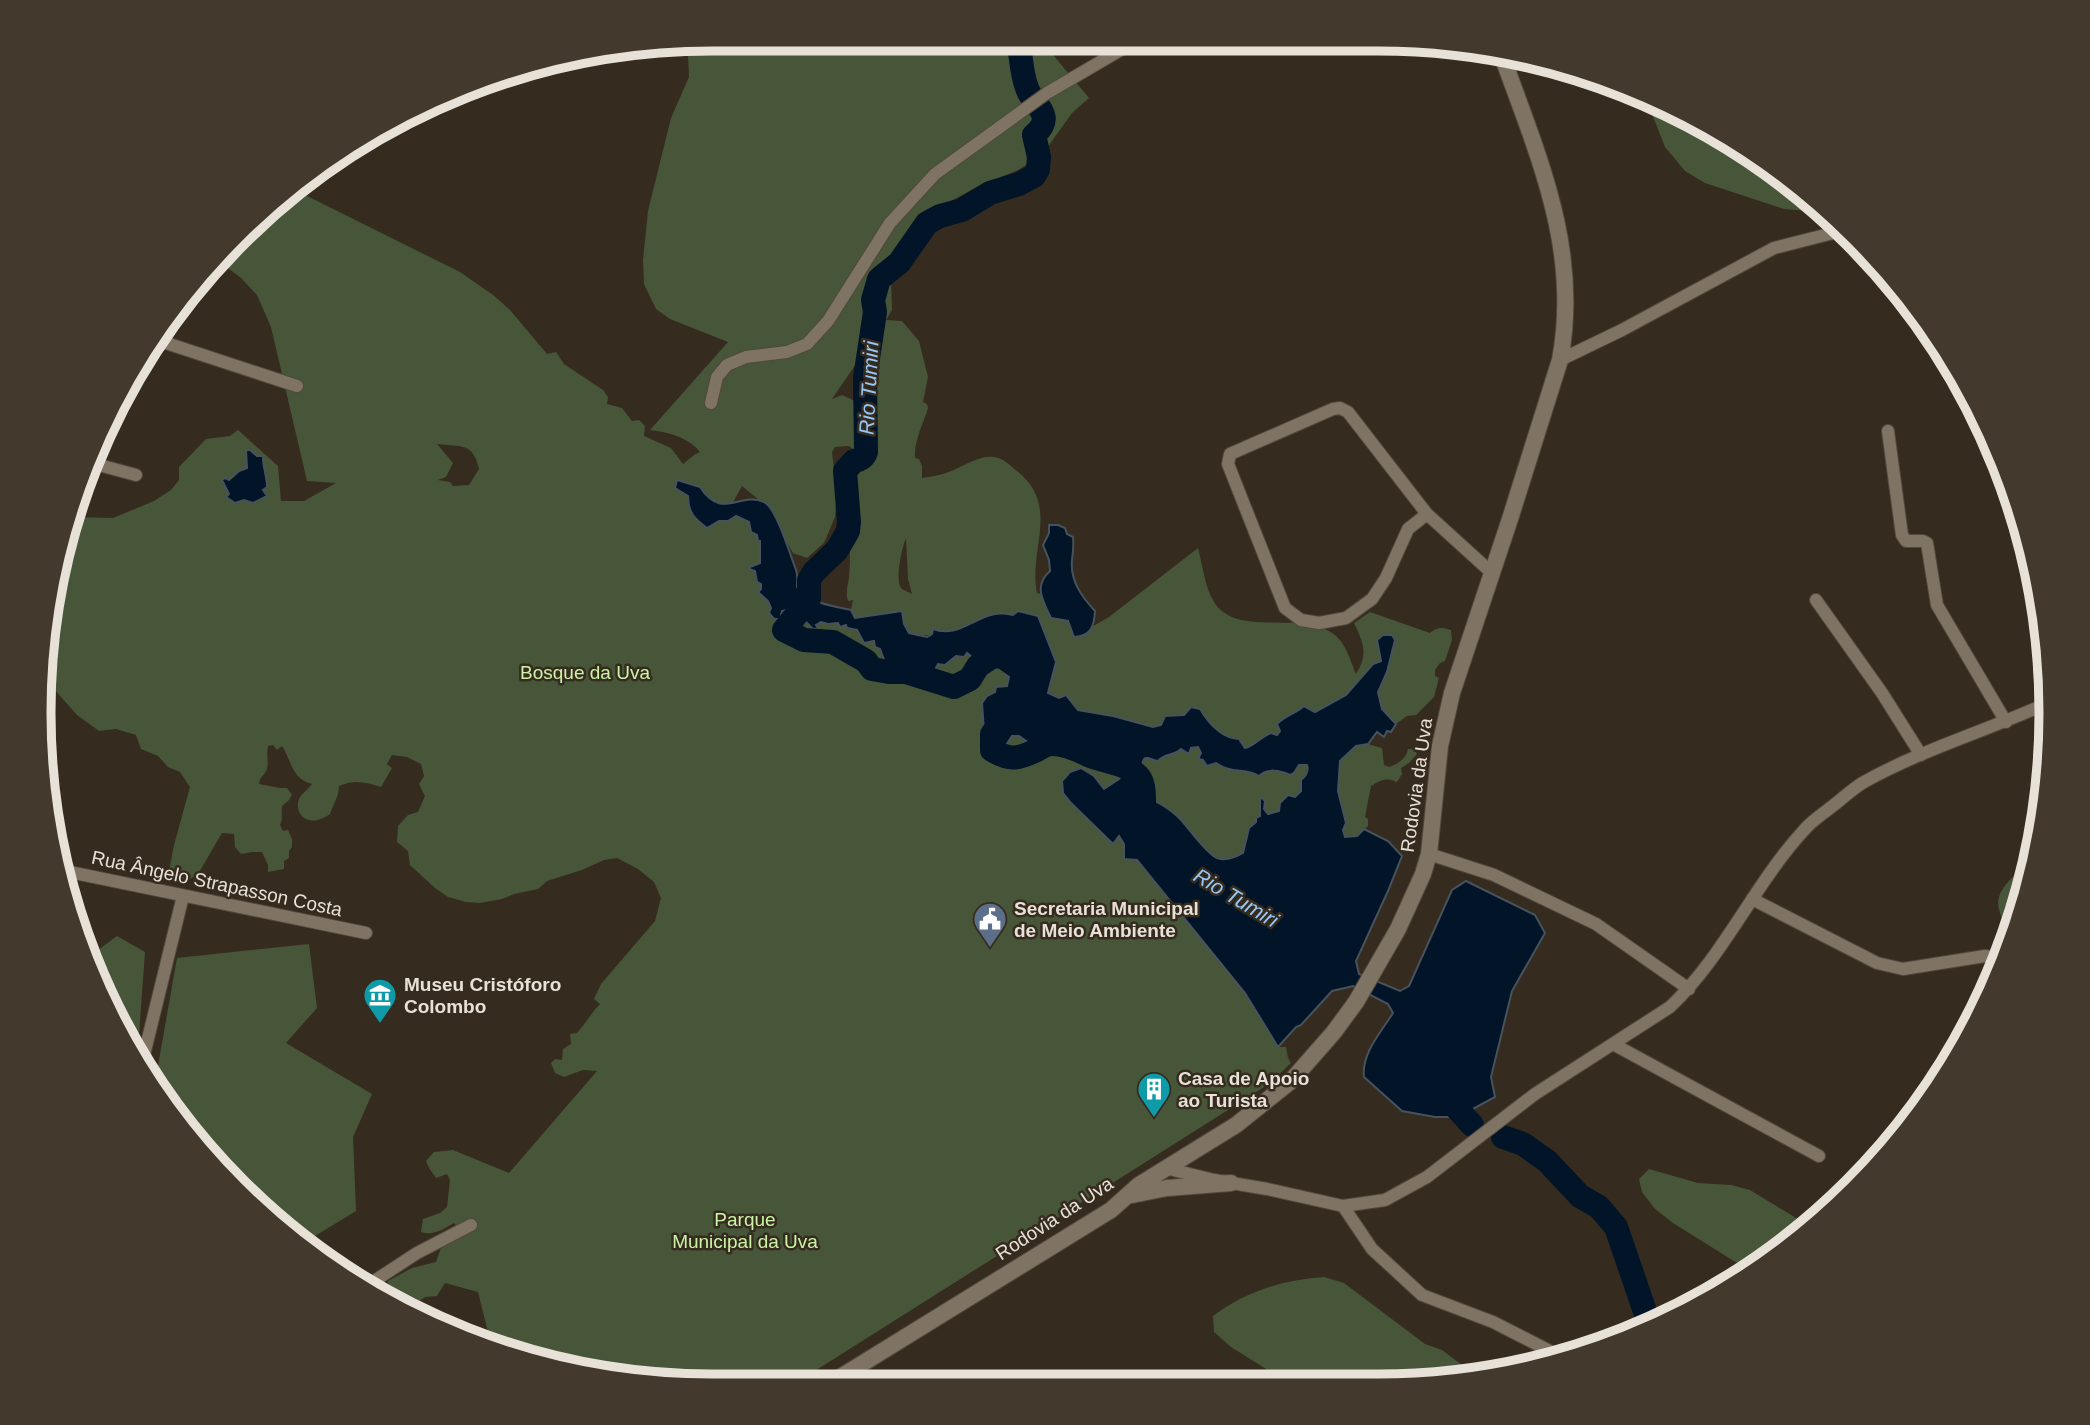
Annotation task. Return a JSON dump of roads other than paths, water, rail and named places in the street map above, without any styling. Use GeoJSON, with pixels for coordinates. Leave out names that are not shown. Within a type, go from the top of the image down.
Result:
{"type":"FeatureCollection","features":[{"type":"Feature","properties":{"kind":"street"},"geometry":{"type":"LineString","coordinates":[[711,403],[717,377],[727,365],[746,358],[788,352],[807,344],[828,321],[890,223],[935,174],[1047,93],[1119,51]]}},
{"type":"Feature","properties":{"kind":"street","name":"Rodovia da Uva"},"geometry":{"type":"LineString","coordinates":[[847,1374],[1111,1210],[1139,1185],[1236,1125],[1291,1081],[1356,1002],[1414,895],[1429,854],[1438,763],[1452,693],[1560,360],[1566,316],[1560,235],[1543,171],[1504,63]]}},
{"type":"Feature","properties":{"kind":"street"},"geometry":{"type":"LineString","coordinates":[[1560,360],[1622,330],[1774,248],[1832,233]]}},
{"type":"Feature","properties":{"kind":"street"},"geometry":{"type":"LineString","coordinates":[[164,342],[297,386]]}},
{"type":"Feature","properties":{"kind":"street"},"geometry":{"type":"LineString","coordinates":[[1427,514],[1408,528],[1386,578],[1372,599],[1346,618],[1319,623],[1301,620],[1285,608],[1228,464],[1228,458],[1230,454],[1340,408],[1348,412],[1427,514],[1492,573]]}},
{"type":"Feature","properties":{"kind":"street"},"geometry":{"type":"LineString","coordinates":[[1888,431],[1902,535],[1906,541],[1927,543],[1937,605],[2006,722]]}},
{"type":"Feature","properties":{"kind":"street"},"geometry":{"type":"LineString","coordinates":[[99,465],[136,475]]}},
{"type":"Feature","properties":{"kind":"street"},"geometry":{"type":"LineString","coordinates":[[1816,600],[1882,693],[1921,755]]}},
{"type":"Feature","properties":{"kind":"street"},"geometry":{"type":"LineString","coordinates":[[1165,1168],[1343,1206],[1385,1200],[1427,1177],[1535,1094],[1670,1007],[1689,989],[1726,941],[1776,862],[1807,826],[1862,783],[1921,755],[2039,707]]}},
{"type":"Feature","properties":{"kind":"street"},"geometry":{"type":"LineString","coordinates":[[1429,854],[1494,875],[1596,924],[1689,989]]}},
{"type":"Feature","properties":{"kind":"street","name":"Rua Ângelo Strapasson Costa"},"geometry":{"type":"LineString","coordinates":[[70,872],[366,933]]}},
{"type":"Feature","properties":{"kind":"street"},"geometry":{"type":"LineString","coordinates":[[145,1052],[183,896]]}},
{"type":"Feature","properties":{"kind":"street"},"geometry":{"type":"LineString","coordinates":[[1752,899],[1877,963],[1903,969],[1992,957]]}},
{"type":"Feature","properties":{"kind":"street"},"geometry":{"type":"LineString","coordinates":[[1613,1044],[1819,1156]]}},
{"type":"Feature","properties":{"kind":"street"},"geometry":{"type":"LineString","coordinates":[[1126,1196],[1167,1188],[1231,1183]]}},
{"type":"Feature","properties":{"kind":"street"},"geometry":{"type":"LineString","coordinates":[[1343,1206],[1372,1249],[1422,1295],[1493,1322],[1550,1352]]}},
{"type":"Feature","properties":{"kind":"street"},"geometry":{"type":"LineString","coordinates":[[374,1281],[417,1253],[471,1225]]}},
{"type":"Feature","properties":{"kind":"water"},"geometry":{"type":"Polygon","coordinates":[[[246,450],[263,456],[267,487],[263,490],[267,496],[253,503],[244,500],[235,503],[226,497],[229,494],[222,480],[229,480],[247,468],[246,450]]]}},
{"type":"Feature","properties":{"kind":"water"},"geometry":{"type":"Polygon","coordinates":[[[677,480],[700,487],[716,502],[724,504],[755,500],[769,506],[796,570],[797,587],[815,600],[851,610],[855,618],[902,611],[909,633],[927,637],[932,634],[933,629],[950,631],[995,614],[1013,615],[1018,611],[1038,616],[1056,662],[1048,693],[1059,698],[1066,695],[1078,710],[1153,727],[1161,725],[1165,716],[1184,715],[1191,707],[1200,709],[1216,729],[1239,739],[1245,748],[1271,733],[1277,735],[1280,731],[1277,724],[1304,706],[1315,712],[1346,695],[1373,664],[1381,661],[1377,640],[1383,635],[1392,635],[1395,640],[1387,672],[1378,692],[1382,709],[1396,724],[1384,737],[1377,732],[1368,744],[1356,746],[1340,761],[1338,791],[1346,823],[1343,830],[1345,837],[1357,836],[1364,829],[1388,841],[1402,856],[1356,961],[1359,974],[1400,991],[1409,986],[1452,890],[1466,881],[1535,915],[1545,933],[1512,991],[1491,1077],[1495,1097],[1452,1117],[1402,1111],[1364,1077],[1369,1052],[1393,1013],[1388,1004],[1353,986],[1332,991],[1278,1047],[1245,993],[1137,860],[1124,859],[1124,844],[1119,836],[1113,844],[1063,793],[1062,781],[1070,772],[1081,768],[1094,776],[1104,789],[1124,773],[1133,776],[1136,792],[1172,812],[1203,847],[1217,858],[1227,859],[1243,853],[1249,828],[1260,816],[1260,799],[1265,801],[1264,809],[1268,814],[1279,811],[1280,803],[1288,795],[1295,797],[1301,791],[1301,780],[1307,773],[1307,765],[1299,765],[1290,775],[1274,771],[1259,776],[1228,769],[1216,763],[1207,766],[1203,760],[1198,759],[1201,753],[1198,747],[1191,748],[1189,754],[1181,749],[1158,761],[1145,758],[1142,767],[1136,767],[1135,770],[1127,767],[1126,763],[1092,751],[1072,739],[1059,738],[1046,749],[1030,753],[1029,743],[1019,736],[1012,736],[1006,745],[991,741],[984,731],[982,703],[987,696],[995,692],[996,687],[1007,686],[1007,670],[998,662],[987,664],[967,653],[964,657],[956,656],[945,665],[938,664],[935,670],[926,673],[922,667],[914,668],[911,674],[905,675],[895,665],[893,670],[888,670],[874,641],[864,643],[857,630],[847,628],[846,625],[840,627],[838,623],[821,622],[816,625],[818,628],[813,629],[802,618],[803,614],[792,608],[782,611],[780,619],[774,619],[769,613],[771,608],[768,601],[758,592],[761,584],[757,582],[755,571],[749,569],[760,563],[760,541],[757,535],[751,532],[749,522],[736,516],[707,528],[693,515],[688,496],[675,488],[677,480]]]}},
{"type":"Feature","properties":{"kind":"water"},"geometry":{"type":"Polygon","coordinates":[[[1049,525],[1065,528],[1067,534],[1073,537],[1072,568],[1075,582],[1095,611],[1094,622],[1084,635],[1074,637],[1068,621],[1051,618],[1041,594],[1042,582],[1050,571],[1043,545],[1049,533],[1049,525]]]}},
{"type":"Feature","properties":{"kind":"waterway","name":"Rio Tumiri"},"geometry":{"type":"LineString","coordinates":[[1013,664],[1003,657],[993,656],[978,666],[970,679],[954,687],[906,672],[872,669],[866,661],[833,642],[804,640],[784,630],[809,599],[809,580],[814,572],[837,550],[848,531],[845,471],[866,452],[865,378],[875,312],[873,300],[879,279],[899,263],[927,223],[962,210],[990,193],[1019,184],[1034,176],[1038,169],[1039,157],[1034,135],[1041,128],[1043,116],[1025,82],[1020,51]]}},
{"type":"Feature","properties":{"kind":"waterway","name":"Rio Tumiri"},"geometry":{"type":"LineString","coordinates":[[1004,713],[1001,723],[992,734],[992,750],[1014,757],[1057,744],[1127,768],[1141,781],[1145,815],[1150,828]]}},
{"type":"Feature","properties":{"kind":"waterway","name":"Rio Tumiri"},"geometry":{"type":"LineString","coordinates":[[1441,1091],[1472,1125]]}},
{"type":"Feature","properties":{"kind":"waterway","name":"Rio Tumiri"},"geometry":{"type":"LineString","coordinates":[[1503,1137],[1523,1144],[1547,1161],[1580,1196],[1599,1207],[1616,1227],[1647,1317]]}},
{"type":"Feature","properties":{"kind":"place","name":"Secretaria Municipal de Meio Ambiente"},"geometry":{"type":"Point","coordinates":[990,949]}},
{"type":"Feature","properties":{"kind":"place","name":"Museu Cristóforo Colombo"},"geometry":{"type":"Point","coordinates":[380,1025]}},
{"type":"Feature","properties":{"kind":"place","name":"Casa de Apoio ao Turista"},"geometry":{"type":"Point","coordinates":[1154,1119]}},
{"type":"Feature","properties":{"kind":"park label","name":"Bosque da Uva"},"geometry":{"type":"Point","coordinates":[585,672]}},
{"type":"Feature","properties":{"kind":"park label","name":"Parque Municipal da Uva"},"geometry":{"type":"Point","coordinates":[745,1230]}}]}
